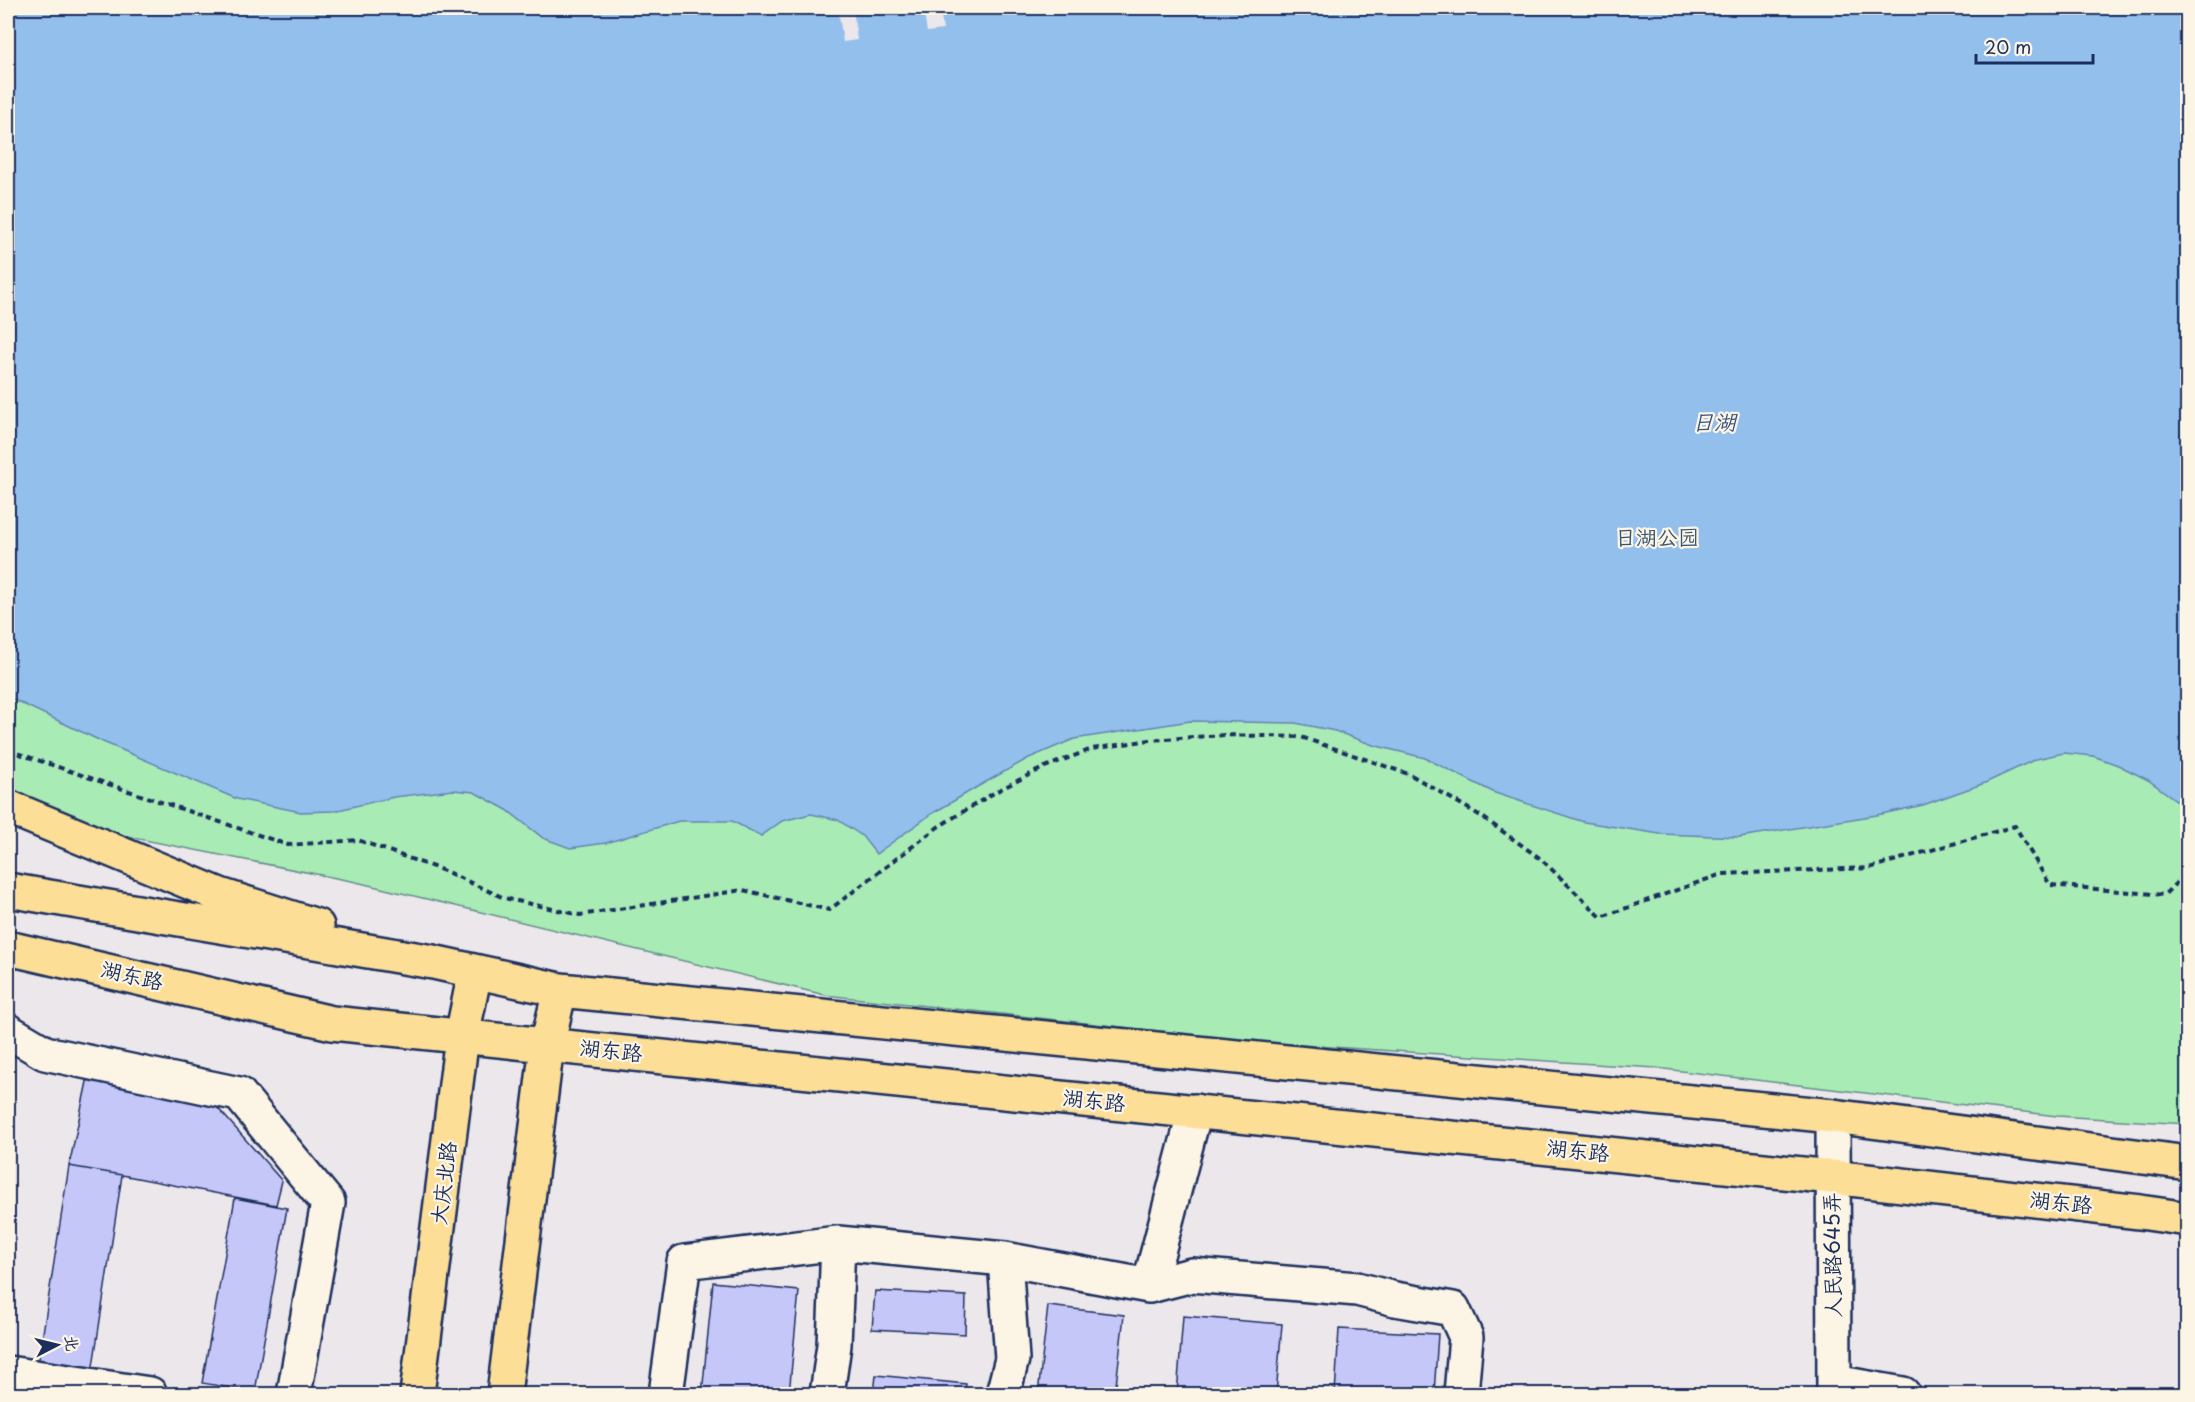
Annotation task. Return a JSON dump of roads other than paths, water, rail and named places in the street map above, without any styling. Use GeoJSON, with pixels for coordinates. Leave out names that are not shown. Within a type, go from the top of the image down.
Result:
{"type":"FeatureCollection","features":[{"type":"Feature","properties":{"kind":"main road"},"geometry":{"type":"LineString","coordinates":[[8,807],[220,895],[433,962]]}},
{"type":"Feature","properties":{"kind":"main road"},"geometry":{"type":"LineString","coordinates":[[8,890],[433,962],[560,990],[1833,1116],[2187,1163]]}},
{"type":"Feature","properties":{"kind":"main road","name":"湖东路"},"geometry":{"type":"LineString","coordinates":[[8,948],[332,1023],[1832,1177],[2187,1219]]}},
{"type":"Feature","properties":{"kind":"main road","name":"大庆北路"},"geometry":{"type":"LineString","coordinates":[[417,1395],[462,1036],[475,972]]}},
{"type":"Feature","properties":{"kind":"main road"},"geometry":{"type":"LineString","coordinates":[[504,1395],[547,1045],[560,990]]}},
{"type":"Feature","properties":{"kind":"street"},"geometry":{"type":"LineString","coordinates":[[8,1031],[45,1053],[239,1094],[328,1203],[294,1395]]}},
{"type":"Feature","properties":{"kind":"street"},"geometry":{"type":"LineString","coordinates":[[1149,1286],[1195,1111]]}},
{"type":"Feature","properties":{"kind":"street","name":"人民路645弄"},"geometry":{"type":"LineString","coordinates":[[1833,1116],[1834,1388]]}},
{"type":"Feature","properties":{"kind":"street"},"geometry":{"type":"LineString","coordinates":[[666,1395],[684,1262],[838,1243],[1005,1259],[1149,1286],[1192,1275],[1357,1289],[1395,1299],[1453,1309],[1466,1337],[1461,1395]]}},
{"type":"Feature","properties":{"kind":"street"},"geometry":{"type":"LineString","coordinates":[[827,1395],[834,1345],[838,1243]]}},
{"type":"Feature","properties":{"kind":"street"},"geometry":{"type":"LineString","coordinates":[[1003,1395],[1012,1359],[1005,1259]]}},
{"type":"Feature","properties":{"kind":"street"},"geometry":{"type":"LineString","coordinates":[[8,1373],[150,1395]]}},
{"type":"Feature","properties":{"kind":"street"},"geometry":{"type":"LineString","coordinates":[[1834,1388],[1902,1395]]}},
{"type":"Feature","properties":{"kind":"water","name":"日湖"},"geometry":{"type":"Polygon","coordinates":[[[8,8],[2187,8],[2187,808],[2148,780],[2118,765],[2093,756],[2064,753],[2036,759],[1985,783],[1923,805],[1877,815],[1740,837],[1660,834],[1584,822],[1495,793],[1425,758],[1373,745],[1335,731],[1295,723],[1190,721],[1074,739],[1029,758],[930,815],[876,854],[862,836],[838,820],[811,814],[782,821],[761,836],[732,821],[679,821],[606,843],[570,848],[543,838],[507,810],[474,792],[453,790],[394,797],[334,811],[301,812],[237,799],[103,742],[8,697],[8,8]]]}},
{"type":"Feature","properties":{"kind":"park label","name":"日湖公园"},"geometry":{"type":"Point","coordinates":[1657,538]}}]}
